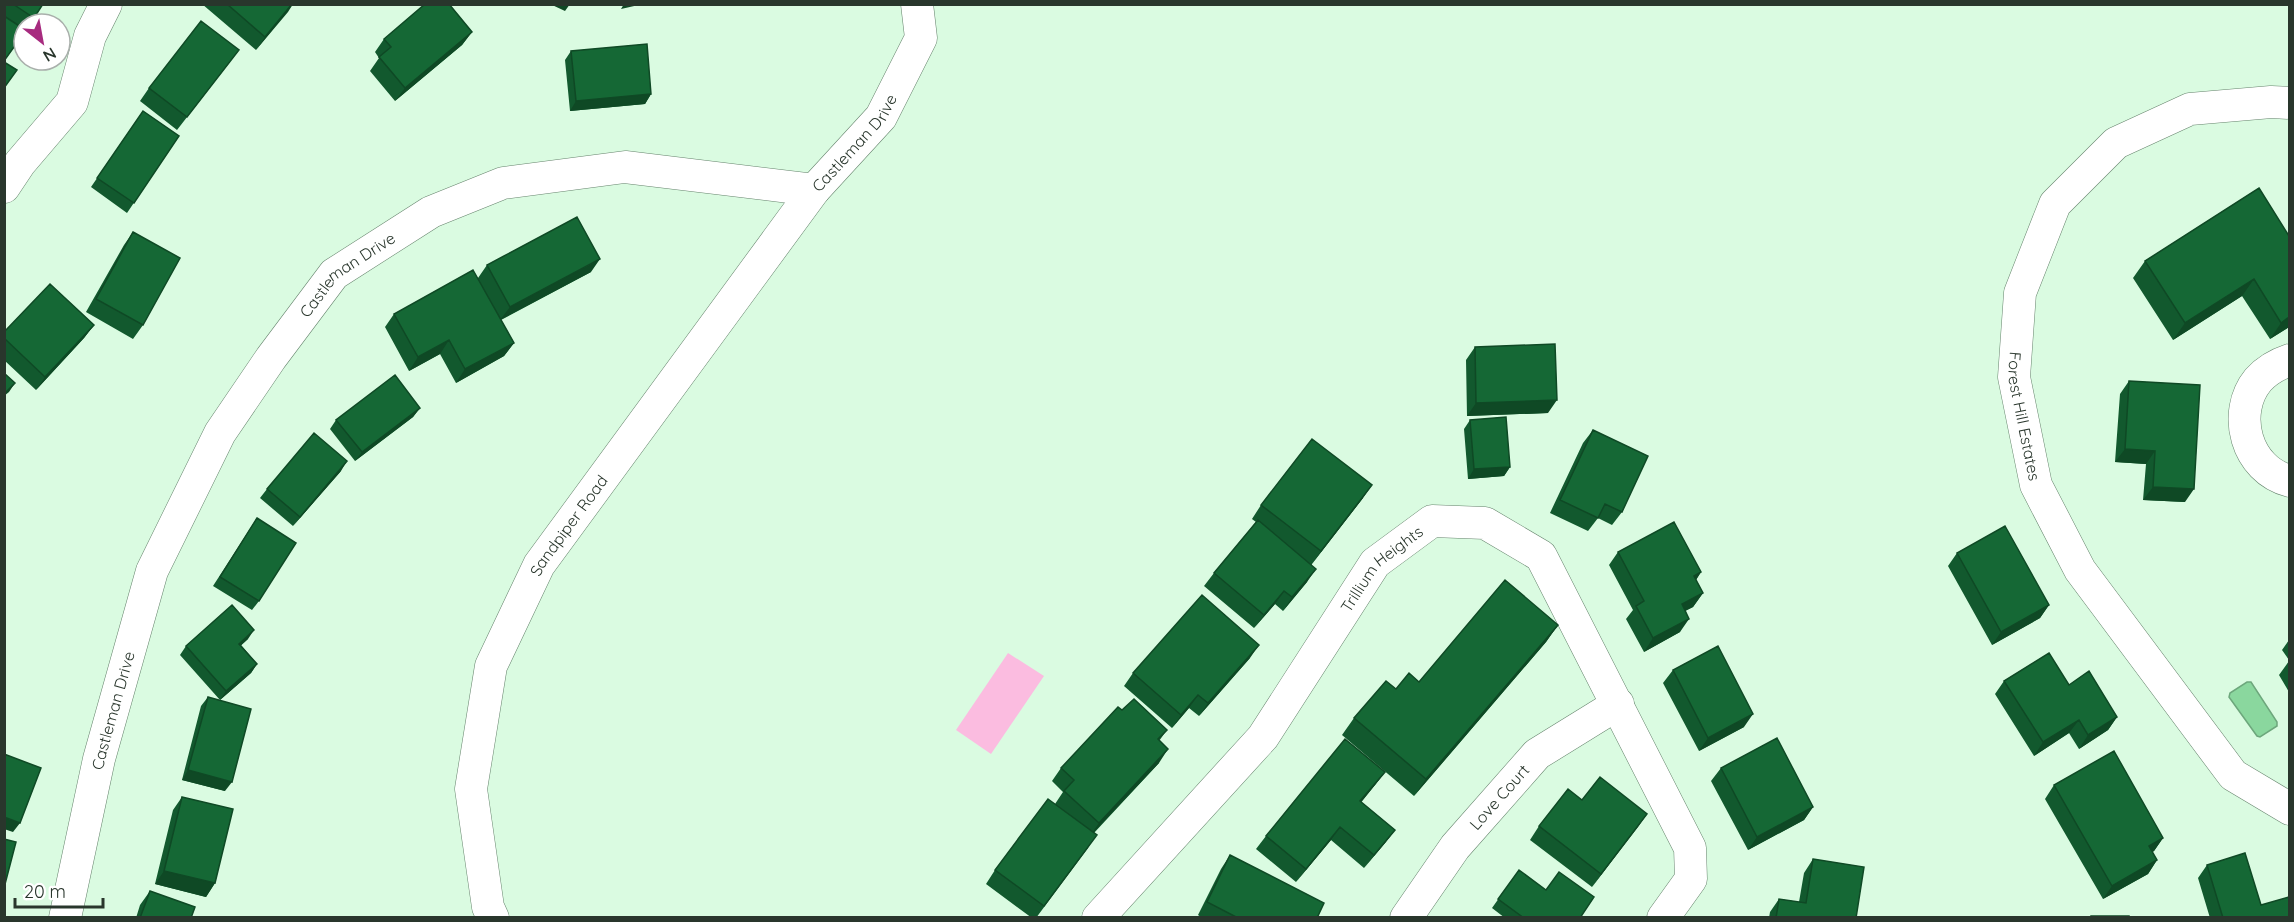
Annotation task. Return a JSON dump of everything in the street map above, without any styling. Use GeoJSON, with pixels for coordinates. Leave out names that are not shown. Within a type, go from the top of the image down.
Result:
{"type":"FeatureCollection","features":[{"type":"Feature","properties":{"kind":"street"},"geometry":{"type":"LineString","coordinates":[[4,187],[20,163],[72,102],[90,36],[106,4]]}},
{"type":"Feature","properties":{"kind":"street","name":"Castleman Drive"},"geometry":{"type":"LineString","coordinates":[[65,918],[99,759],[152,571],[220,433],[271,358],[334,274],[431,212],[503,183],[625,167],[814,190],[881,117],[921,38],[917,4]]}},
{"type":"Feature","properties":{"kind":"street","name":"Forest Hill Estates"},"geometry":{"type":"LineString","coordinates":[[2289,104],[2271,102],[2190,108],[2116,143],[2055,204],[2020,293],[2014,377],[2036,485],[2080,570],[2233,775],[2289,808]]}},
{"type":"Feature","properties":{"kind":"street","name":"Sandpiper Road"},"geometry":{"type":"LineString","coordinates":[[493,918],[488,907],[471,789],[491,666],[539,565],[814,190]]}},
{"type":"Feature","properties":{"kind":"street"},"geometry":{"type":"LineString","coordinates":[[2289,360],[2275,366],[2259,380],[2248,397],[2244,416],[2246,436],[2253,454],[2266,469],[2289,481]]}},
{"type":"Feature","properties":{"kind":"street","name":"Trillium Heights"},"geometry":{"type":"LineString","coordinates":[[1098,918],[1263,737],[1375,564],[1432,521],[1485,523],[1541,556],[1690,848],[1690,879],[1663,918]]}},
{"type":"Feature","properties":{"kind":"street","name":"Love Court"},"geometry":{"type":"LineString","coordinates":[[1406,918],[1455,847],[1537,754],[1618,704]]}},
{"type":"Feature","properties":{"kind":"shaded area"},"geometry":{"type":"Polygon","coordinates":[[[1008,653],[1044,676],[991,754],[956,730],[1008,653]]]}},
{"type":"Feature","properties":{"kind":"shaded area"},"geometry":{"type":"Polygon","coordinates":[[[2247,682],[2251,682],[2277,722],[2277,726],[2260,737],[2229,697],[2230,693],[2247,682]]]}},
{"type":"Feature","properties":{"kind":"building"},"geometry":{"type":"Polygon","coordinates":[[[13,4],[43,4],[38,12],[25,12],[13,4]]]}},
{"type":"Feature","properties":{"kind":"building"},"geometry":{"type":"Polygon","coordinates":[[[227,4],[292,4],[265,37],[227,4]]]}},
{"type":"Feature","properties":{"kind":"building"},"geometry":{"type":"Polygon","coordinates":[[[425,4],[449,4],[472,32],[405,88],[379,57],[391,47],[384,39],[425,4]]]}},
{"type":"Feature","properties":{"kind":"building"},"geometry":{"type":"Polygon","coordinates":[[[4,16],[12,21],[12,50],[4,61],[4,16]]]}},
{"type":"Feature","properties":{"kind":"building"},"geometry":{"type":"Polygon","coordinates":[[[201,21],[239,50],[187,117],[149,88],[201,21]]]}},
{"type":"Feature","properties":{"kind":"building"},"geometry":{"type":"Polygon","coordinates":[[[647,44],[651,94],[576,101],[571,51],[647,44]]]}},
{"type":"Feature","properties":{"kind":"building"},"geometry":{"type":"Polygon","coordinates":[[[4,62],[12,67],[12,72],[16,72],[4,88],[4,62]]]}},
{"type":"Feature","properties":{"kind":"building"},"geometry":{"type":"Polygon","coordinates":[[[143,111],[179,136],[134,203],[97,178],[143,111]]]}},
{"type":"Feature","properties":{"kind":"building"},"geometry":{"type":"Polygon","coordinates":[[[2259,188],[2289,236],[2289,317],[2281,323],[2254,279],[2185,323],[2145,261],[2259,188]]]}},
{"type":"Feature","properties":{"kind":"building"},"geometry":{"type":"Polygon","coordinates":[[[577,217],[600,259],[510,307],[487,265],[577,217]]]}},
{"type":"Feature","properties":{"kind":"building"},"geometry":{"type":"Polygon","coordinates":[[[133,232],[180,258],[143,325],[96,299],[133,232]]]}},
{"type":"Feature","properties":{"kind":"building"},"geometry":{"type":"Polygon","coordinates":[[[473,270],[514,343],[465,369],[449,340],[418,357],[394,314],[473,270]]]}},
{"type":"Feature","properties":{"kind":"building"},"geometry":{"type":"Polygon","coordinates":[[[50,284],[94,325],[45,377],[4,338],[4,332],[50,284]]]}},
{"type":"Feature","properties":{"kind":"building"},"geometry":{"type":"Polygon","coordinates":[[[1555,344],[1557,400],[1476,403],[1475,347],[1555,344]]]}},
{"type":"Feature","properties":{"kind":"building"},"geometry":{"type":"Polygon","coordinates":[[[4,373],[15,383],[4,394],[4,373]]]}},
{"type":"Feature","properties":{"kind":"building"},"geometry":{"type":"Polygon","coordinates":[[[395,375],[420,408],[362,452],[336,420],[395,375]]]}},
{"type":"Feature","properties":{"kind":"building"},"geometry":{"type":"Polygon","coordinates":[[[2129,381],[2200,385],[2194,489],[2153,487],[2155,451],[2125,449],[2129,381]]]}},
{"type":"Feature","properties":{"kind":"building"},"geometry":{"type":"Polygon","coordinates":[[[1506,417],[1510,467],[1474,469],[1470,420],[1506,417]]]}},
{"type":"Feature","properties":{"kind":"building"},"geometry":{"type":"Polygon","coordinates":[[[1593,430],[1648,456],[1622,512],[1605,504],[1598,518],[1560,500],[1593,430]]]}},
{"type":"Feature","properties":{"kind":"building"},"geometry":{"type":"Polygon","coordinates":[[[314,433],[347,461],[300,517],[267,489],[314,433]]]}},
{"type":"Feature","properties":{"kind":"building"},"geometry":{"type":"Polygon","coordinates":[[[1312,439],[1372,485],[1321,551],[1261,505],[1312,439]]]}},
{"type":"Feature","properties":{"kind":"building"},"geometry":{"type":"Polygon","coordinates":[[[257,518],[296,543],[259,601],[220,577],[257,518]]]}},
{"type":"Feature","properties":{"kind":"building"},"geometry":{"type":"Polygon","coordinates":[[[1258,520],[1316,569],[1292,597],[1284,591],[1264,615],[1214,573],[1258,520]]]}},
{"type":"Feature","properties":{"kind":"building"},"geometry":{"type":"Polygon","coordinates":[[[1674,522],[1701,572],[1694,576],[1703,593],[1682,604],[1689,619],[1653,638],[1636,606],[1644,601],[1618,552],[1674,522]]]}},
{"type":"Feature","properties":{"kind":"building"},"geometry":{"type":"Polygon","coordinates":[[[2005,526],[2049,605],[2001,632],[1957,553],[2005,526]]]}},
{"type":"Feature","properties":{"kind":"building"},"geometry":{"type":"Polygon","coordinates":[[[1505,580],[1558,625],[1426,779],[1354,718],[1386,681],[1396,689],[1409,673],[1419,682],[1505,580]]]}},
{"type":"Feature","properties":{"kind":"building"},"geometry":{"type":"Polygon","coordinates":[[[1202,595],[1259,645],[1208,703],[1198,695],[1181,715],[1133,673],[1202,595]]]}},
{"type":"Feature","properties":{"kind":"building"},"geometry":{"type":"Polygon","coordinates":[[[232,605],[254,630],[239,644],[257,664],[226,691],[186,646],[232,605]]]}},
{"type":"Feature","properties":{"kind":"building"},"geometry":{"type":"Polygon","coordinates":[[[1718,646],[1753,714],[1708,738],[1673,670],[1718,646]]]}},
{"type":"Feature","properties":{"kind":"building"},"geometry":{"type":"Polygon","coordinates":[[[2049,653],[2069,685],[2089,671],[2117,717],[2088,735],[2079,720],[2043,742],[2004,681],[2049,653]]]}},
{"type":"Feature","properties":{"kind":"building"},"geometry":{"type":"Polygon","coordinates":[[[208,697],[251,709],[232,782],[188,770],[208,697]]]}},
{"type":"Feature","properties":{"kind":"building"},"geometry":{"type":"Polygon","coordinates":[[[1134,699],[1167,730],[1158,739],[1168,749],[1099,823],[1064,791],[1074,780],[1061,768],[1118,707],[1122,710],[1134,699]]]}},
{"type":"Feature","properties":{"kind":"building"},"geometry":{"type":"Polygon","coordinates":[[[1777,738],[1813,807],[1757,837],[1721,768],[1777,738]]]}},
{"type":"Feature","properties":{"kind":"building"},"geometry":{"type":"Polygon","coordinates":[[[1345,739],[1385,772],[1360,801],[1395,830],[1374,855],[1340,827],[1306,869],[1266,836],[1345,739]]]}},
{"type":"Feature","properties":{"kind":"building"},"geometry":{"type":"Polygon","coordinates":[[[2114,751],[2163,838],[2149,846],[2157,860],[2112,886],[2054,785],[2114,751]]]}},
{"type":"Feature","properties":{"kind":"building"},"geometry":{"type":"Polygon","coordinates":[[[4,754],[41,768],[20,823],[4,817],[4,754]]]}},
{"type":"Feature","properties":{"kind":"building"},"geometry":{"type":"Polygon","coordinates":[[[1600,777],[1647,814],[1601,874],[1539,826],[1568,789],[1582,800],[1600,777]]]}},
{"type":"Feature","properties":{"kind":"building"},"geometry":{"type":"Polygon","coordinates":[[[182,797],[233,809],[215,883],[164,871],[182,797]]]}},
{"type":"Feature","properties":{"kind":"building"},"geometry":{"type":"Polygon","coordinates":[[[1048,799],[1097,835],[1044,906],[995,870],[1048,799]]]}},
{"type":"Feature","properties":{"kind":"building"},"geometry":{"type":"Polygon","coordinates":[[[4,839],[16,842],[4,888],[4,839]]]}},
{"type":"Feature","properties":{"kind":"building"},"geometry":{"type":"Polygon","coordinates":[[[2245,853],[2261,905],[2289,897],[2289,918],[2223,918],[2207,865],[2245,853]]]}},
{"type":"Feature","properties":{"kind":"building"},"geometry":{"type":"Polygon","coordinates":[[[1230,855],[1324,903],[1317,918],[1238,918],[1207,902],[1230,855]]]}},
{"type":"Feature","properties":{"kind":"building"},"geometry":{"type":"Polygon","coordinates":[[[1813,859],[1864,867],[1856,918],[1776,918],[1779,899],[1806,903],[1813,859]]]}},
{"type":"Feature","properties":{"kind":"building"},"geometry":{"type":"Polygon","coordinates":[[[1519,870],[1546,890],[1559,872],[1594,897],[1580,918],[1524,918],[1498,899],[1519,870]]]}},
{"type":"Feature","properties":{"kind":"building"},"geometry":{"type":"Polygon","coordinates":[[[150,891],[195,907],[191,918],[140,918],[150,891]]]}},
{"type":"Feature","properties":{"kind":"building"},"geometry":{"type":"Polygon","coordinates":[[[2091,916],[2129,916],[2129,918],[2091,918],[2091,916]]]}}]}
